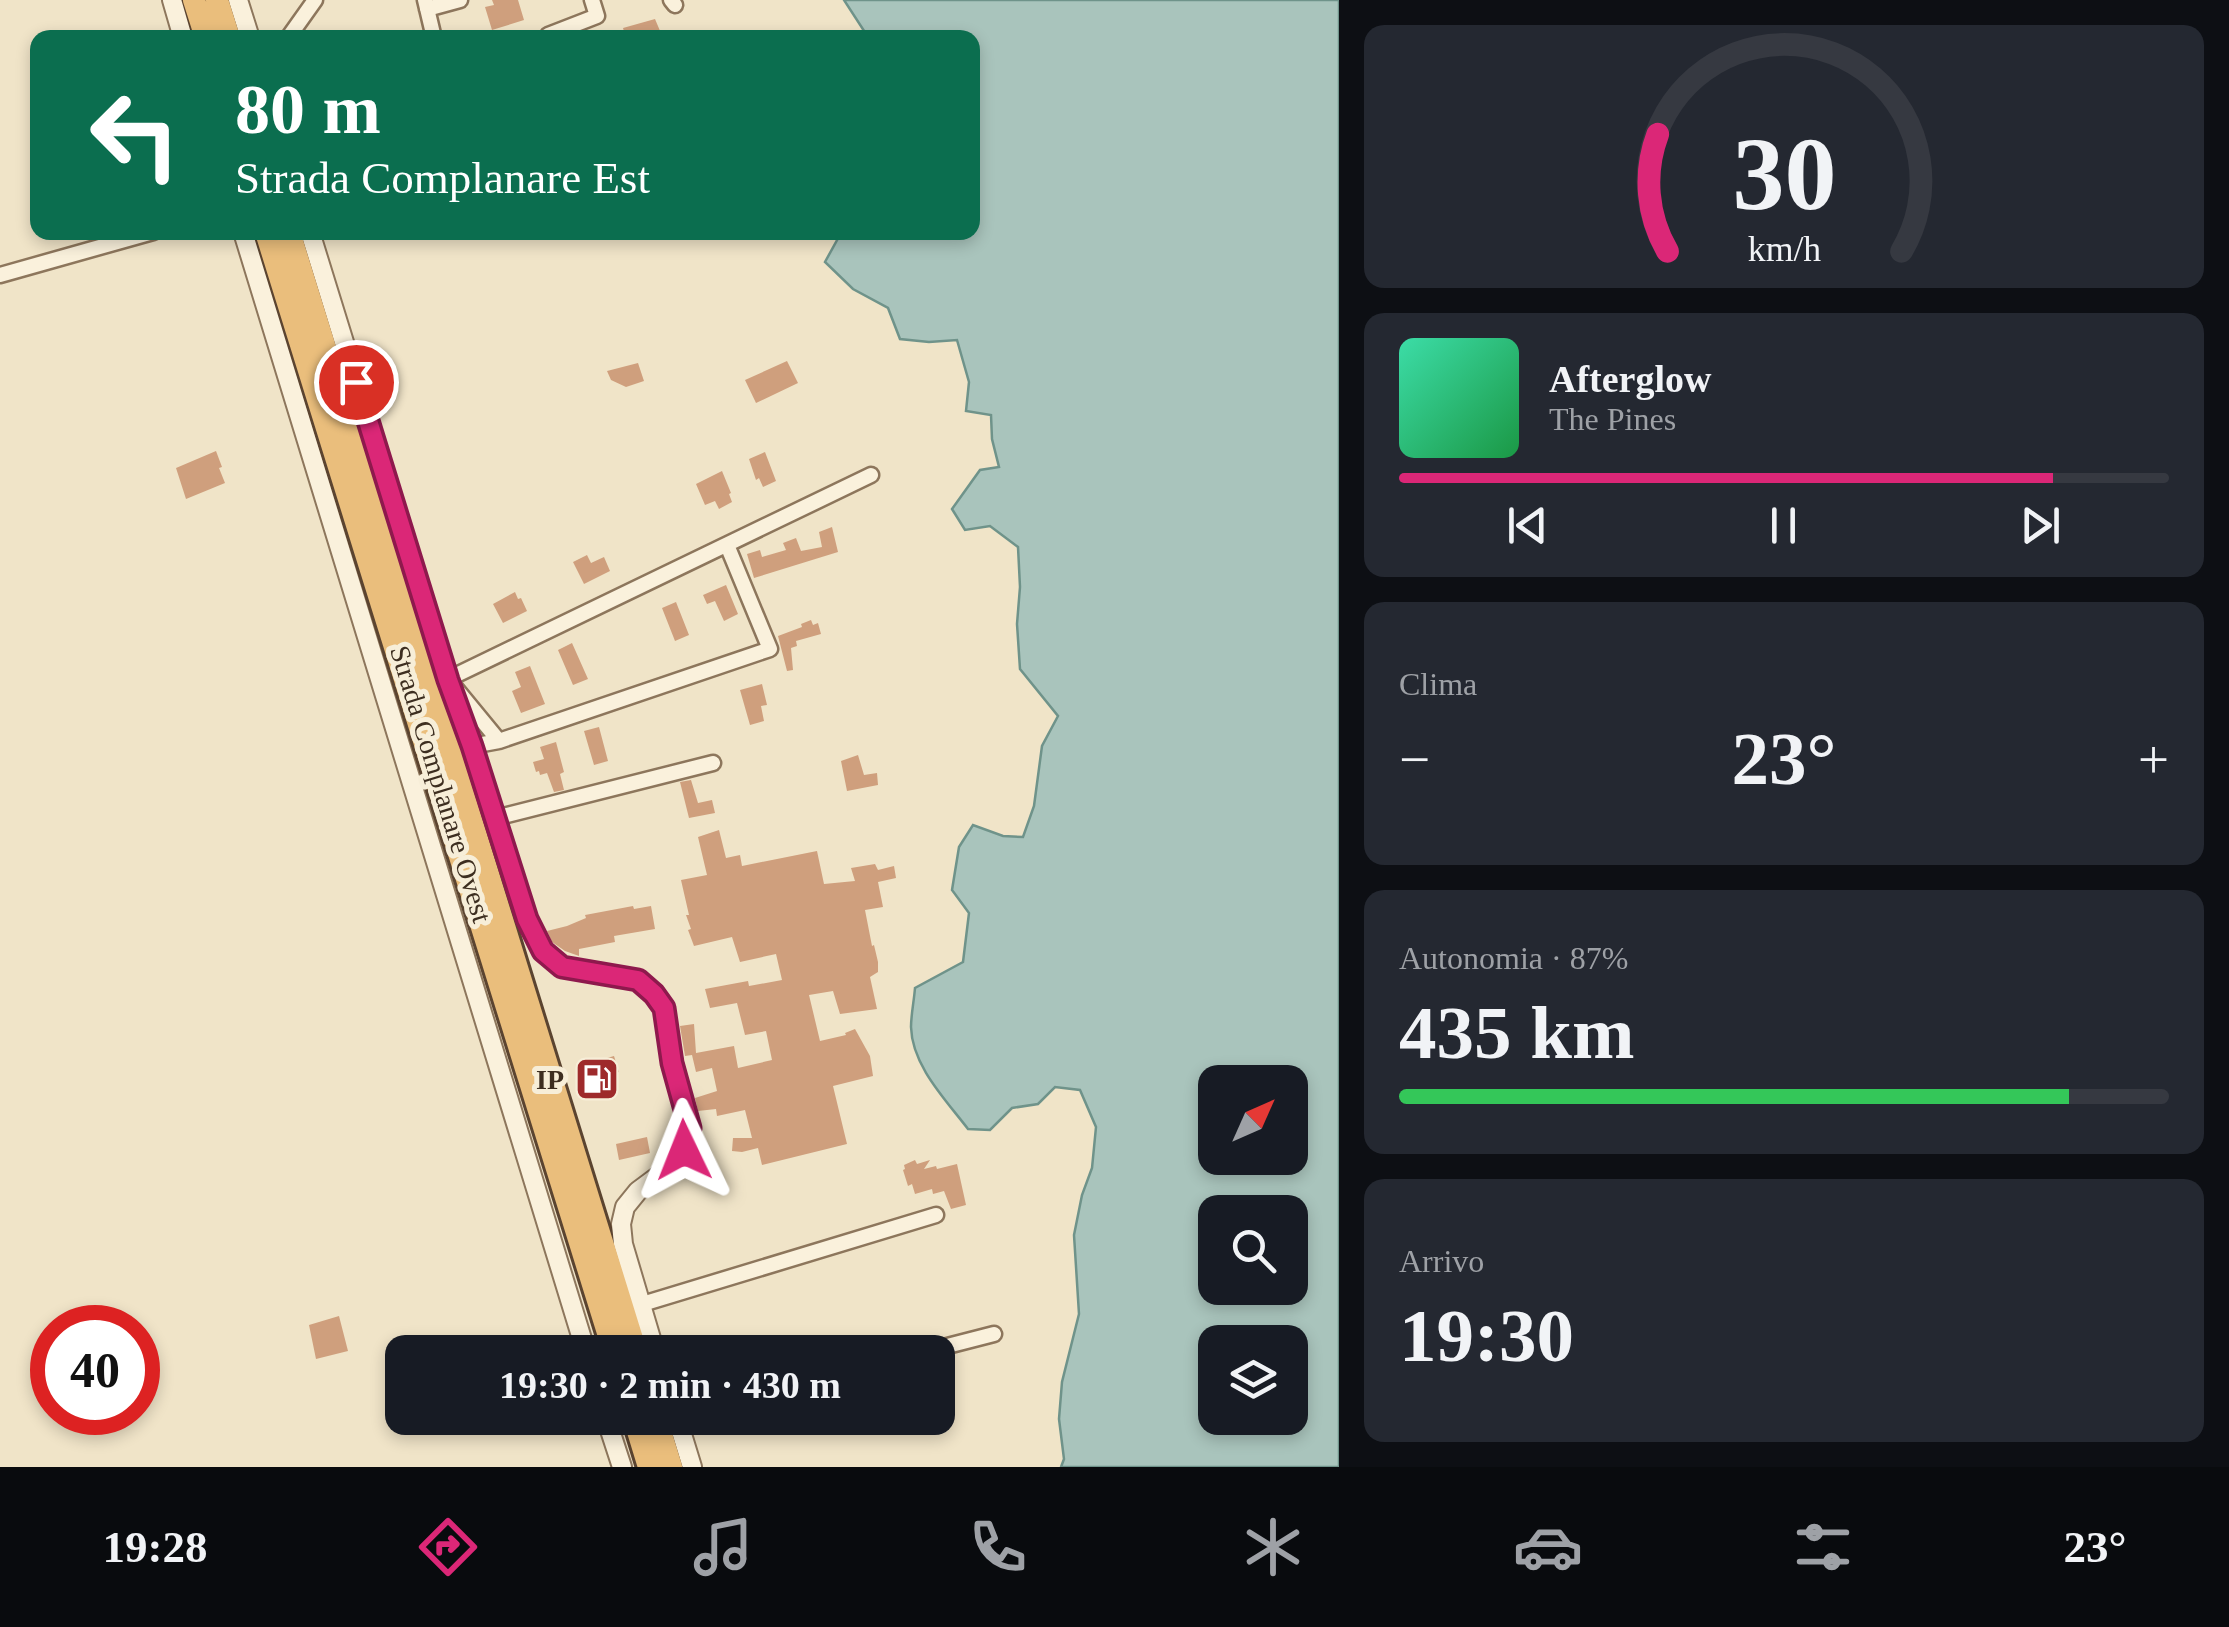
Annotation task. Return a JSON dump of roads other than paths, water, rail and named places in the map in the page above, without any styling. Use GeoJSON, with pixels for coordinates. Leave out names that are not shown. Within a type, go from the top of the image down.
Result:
{"type":"FeatureCollection","features":[{"type":"Feature","properties":{"kind":"highway"},"geometry":{"type":"LineString","coordinates":[[194,0],[203,30]]}},
{"type":"Feature","properties":{"kind":"highway"},"geometry":{"type":"LineString","coordinates":[[217,0],[226,30]]}},
{"type":"Feature","properties":{"kind":"highway"},"geometry":{"type":"LineString","coordinates":[[268,240],[609,1335]]}},
{"type":"Feature","properties":{"kind":"highway"},"geometry":{"type":"LineString","coordinates":[[291,240],[631,1335]]}},
{"type":"Feature","properties":{"kind":"highway"},"geometry":{"type":"LineString","coordinates":[[639,1435],[649,1467]]}},
{"type":"Feature","properties":{"kind":"highway"},"geometry":{"type":"LineString","coordinates":[[661,1435],[671,1467]]}},
{"type":"Feature","properties":{"kind":"street"},"geometry":{"type":"LineString","coordinates":[[172,0],[181,30]]}},
{"type":"Feature","properties":{"kind":"street"},"geometry":{"type":"LineString","coordinates":[[238,0],[247,30]]}},
{"type":"Feature","properties":{"kind":"street"},"geometry":{"type":"LineString","coordinates":[[294,30],[315,0]]}},
{"type":"Feature","properties":{"kind":"street"},"geometry":{"type":"LineString","coordinates":[[432,30],[426,4],[460,0]]}},
{"type":"Feature","properties":{"kind":"street"},"geometry":{"type":"LineString","coordinates":[[561,30],[597,16],[592,0]]}},
{"type":"Feature","properties":{"kind":"street"},"geometry":{"type":"LineString","coordinates":[[0,275],[125,240]]}},
{"type":"Feature","properties":{"kind":"street","name":"Strada Complanare Ovest"},"geometry":{"type":"LineString","coordinates":[[244,240],[581,1335]]}},
{"type":"Feature","properties":{"kind":"street"},"geometry":{"type":"LineString","coordinates":[[312,240],[448,680],[527,919],[543,951],[562,967],[638,980],[664,1008],[672,1063],[690,1128],[684,1150],[673,1165],[638,1191],[625,1207],[621,1224],[622,1244],[649,1335]]}},
{"type":"Feature","properties":{"kind":"street"},"geometry":{"type":"LineString","coordinates":[[448,680],[871,474]]}},
{"type":"Feature","properties":{"kind":"street"},"geometry":{"type":"LineString","coordinates":[[472,746],[499,741],[770,649],[727,545]]}},
{"type":"Feature","properties":{"kind":"street"},"geometry":{"type":"LineString","coordinates":[[448,680],[499,741]]}},
{"type":"Feature","properties":{"kind":"street"},"geometry":{"type":"LineString","coordinates":[[495,818],[712,763]]}},
{"type":"Feature","properties":{"kind":"street"},"geometry":{"type":"LineString","coordinates":[[639,1305],[936,1215]]}},
{"type":"Feature","properties":{"kind":"street"},"geometry":{"type":"LineString","coordinates":[[955,1344],[994,1334]]}},
{"type":"Feature","properties":{"kind":"street"},"geometry":{"type":"LineString","coordinates":[[612,1435],[622,1467]]}},
{"type":"Feature","properties":{"kind":"street"},"geometry":{"type":"LineString","coordinates":[[682,1435],[692,1467]]}},
{"type":"Feature","properties":{"kind":"water"},"geometry":{"type":"Polygon","coordinates":[[[844,0],[1339,0],[1339,1467],[1061,1467],[1062,1382],[1079,1314],[1074,1235],[1092,1168],[1096,1127],[1080,1090],[1055,1087],[1038,1104],[1012,1108],[990,1130],[968,1129],[924,1069],[911,1027],[915,988],[963,962],[969,913],[952,890],[959,847],[973,825],[1003,836],[1023,837],[1034,806],[1042,746],[1058,716],[1020,669],[1018,547],[990,526],[965,530],[952,509],[980,470],[999,467],[991,415],[966,411],[969,382],[957,340],[900,339],[888,308],[853,289],[825,262],[837,240],[980,240],[980,30],[863,30],[844,0]]]}},
{"type":"Feature","properties":{"kind":"place","name":"IP"},"geometry":{"type":"Point","coordinates":[597,1079]}}]}
